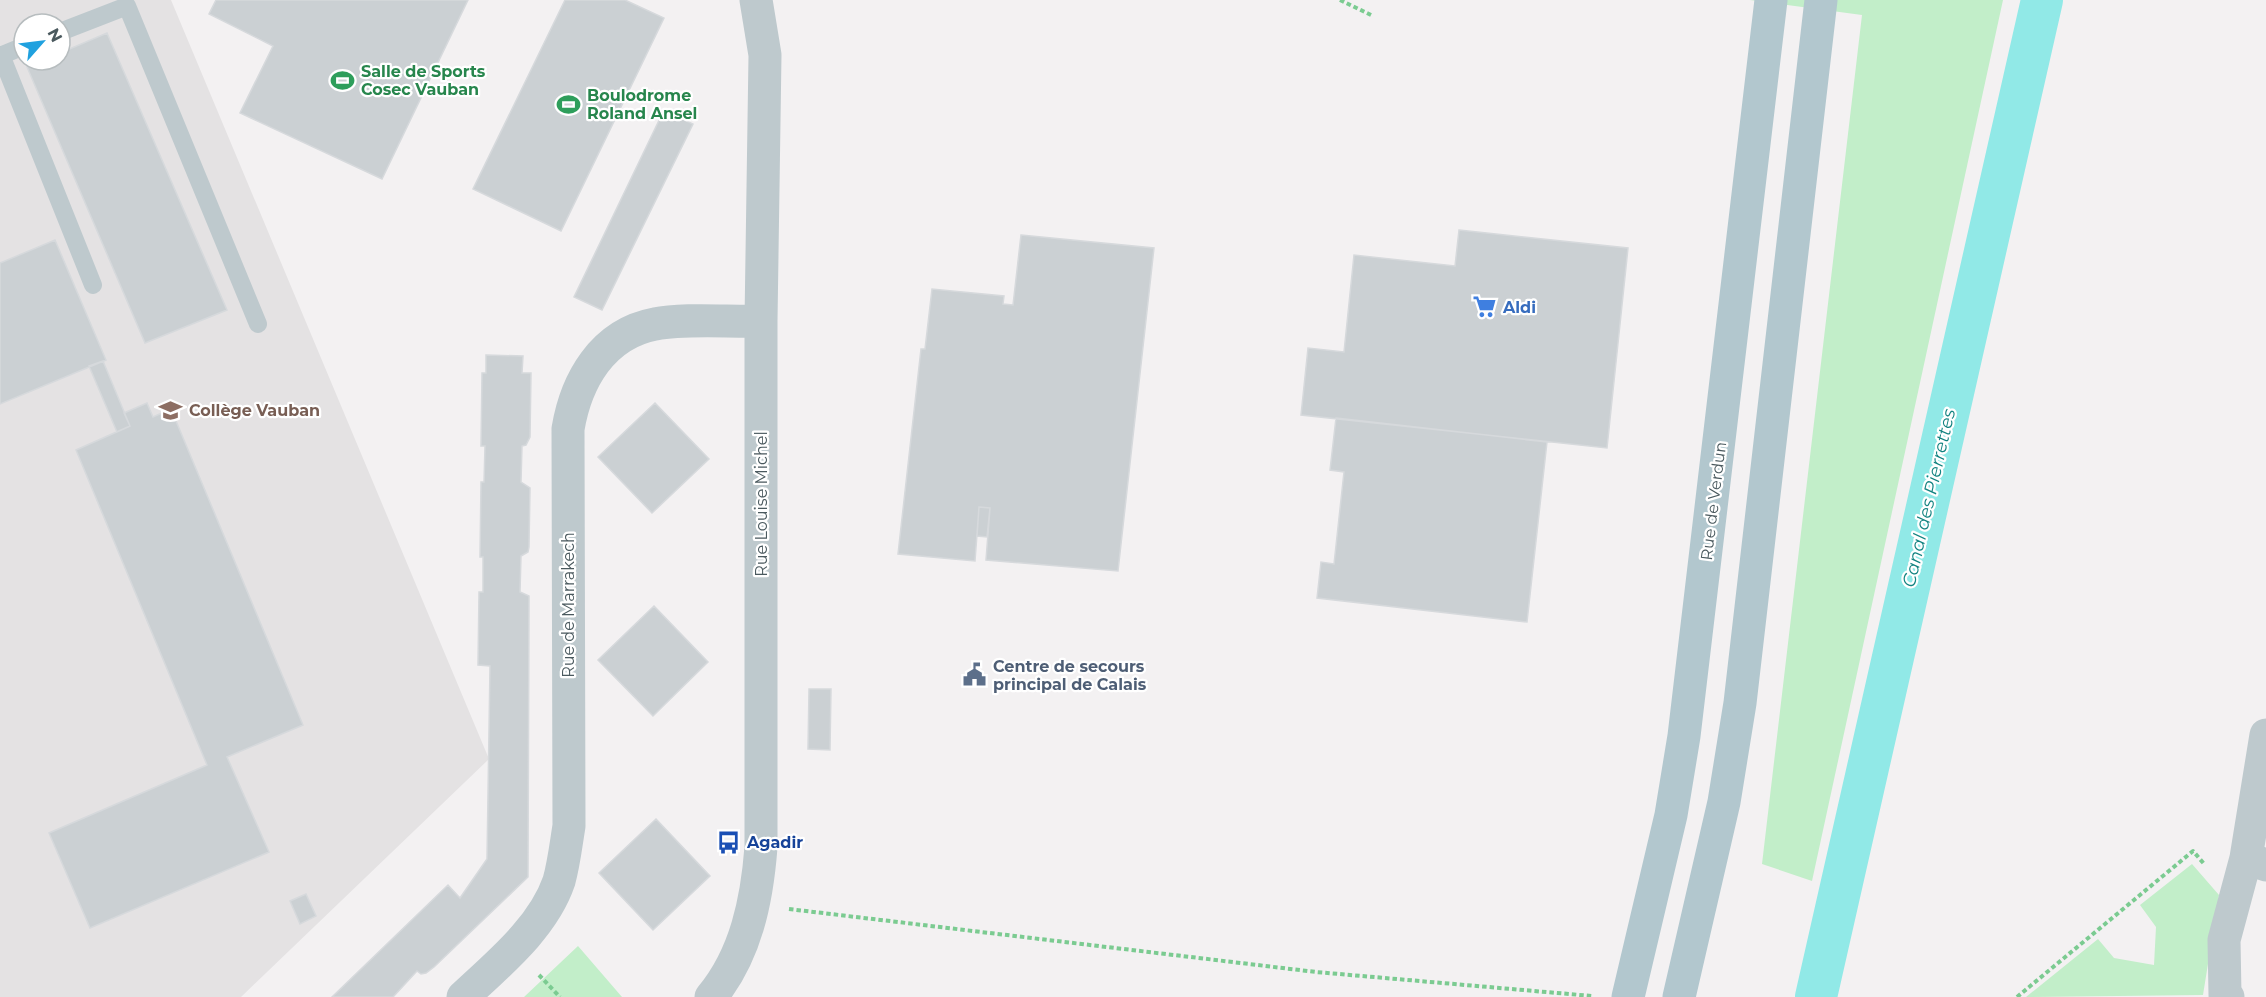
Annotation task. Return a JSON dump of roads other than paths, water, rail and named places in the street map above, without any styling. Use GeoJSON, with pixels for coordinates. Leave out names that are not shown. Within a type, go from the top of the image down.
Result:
{"type":"FeatureCollection","features":[{"type":"Feature","properties":{"kind":"main road","name":"Rue de Verdun"},"geometry":{"type":"LineString","coordinates":[[1628,997],[1671,815],[1684,736],[1771,0]]}},
{"type":"Feature","properties":{"kind":"main road"},"geometry":{"type":"LineString","coordinates":[[1679,997],[1724,802],[1740,703],[1821,0]]}},
{"type":"Feature","properties":{"kind":"street","name":"Rue Louise Michel"},"geometry":{"type":"LineString","coordinates":[[711,997],[732,965],[743,939],[759,880],[761,847],[760,321],[765,55],[756,0]]}},
{"type":"Feature","properties":{"kind":"street","name":"Rue de Marrakech"},"geometry":{"type":"LineString","coordinates":[[463,997],[514,948],[534,925],[548,904],[559,880],[564,855],[568,826],[568,429],[573,400],[584,375],[596,358],[615,341],[635,330],[656,323],[760,321]]}},
{"type":"Feature","properties":{"kind":"street"},"geometry":{"type":"LineString","coordinates":[[2228,997],[2225,994],[2224,940],[2235,899],[2256,862],[2266,735]]}},
{"type":"Feature","properties":{"kind":"lane"},"geometry":{"type":"LineString","coordinates":[[72,27],[127,6],[258,324]]}},
{"type":"Feature","properties":{"kind":"lane"},"geometry":{"type":"LineString","coordinates":[[1,55],[93,285]]}},
{"type":"Feature","properties":{"kind":"waterway","name":"Canal des Pierrettes"},"geometry":{"type":"LineString","coordinates":[[1816,997],[2042,0]]}},
{"type":"Feature","properties":{"kind":"place","name":"Salle de Sports Cosec Vauban"},"geometry":{"type":"Point","coordinates":[343,80]}},
{"type":"Feature","properties":{"kind":"place","name":"Boulodrome Roland Ansel"},"geometry":{"type":"Point","coordinates":[569,104]}},
{"type":"Feature","properties":{"kind":"place","name":"Aldi"},"geometry":{"type":"Point","coordinates":[1485,307]}},
{"type":"Feature","properties":{"kind":"place","name":"Collège Vauban"},"geometry":{"type":"Point","coordinates":[171,410]}},
{"type":"Feature","properties":{"kind":"place","name":"Centre de secours principal de Calais"},"geometry":{"type":"Point","coordinates":[975,675]}},
{"type":"Feature","properties":{"kind":"place","name":"Agadir"},"geometry":{"type":"Point","coordinates":[729,842]}}]}
